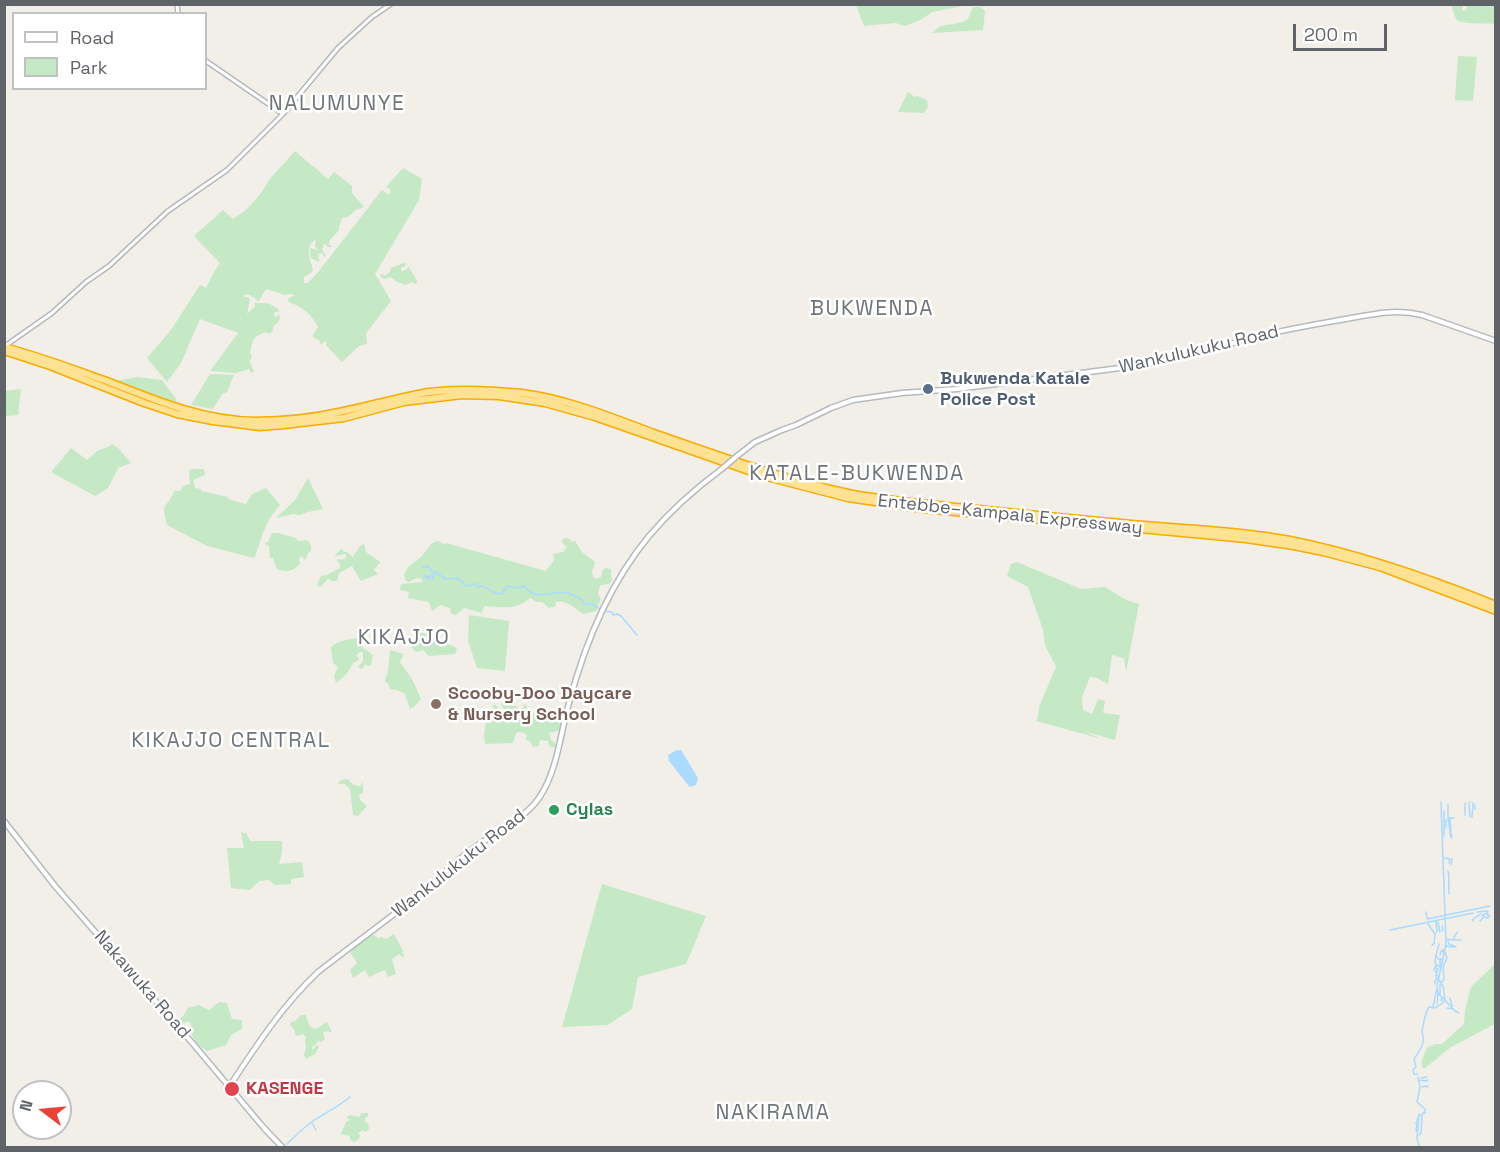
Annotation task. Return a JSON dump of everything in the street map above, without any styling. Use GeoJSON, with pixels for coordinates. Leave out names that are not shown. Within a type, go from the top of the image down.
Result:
{"type":"FeatureCollection","features":[{"type":"Feature","properties":{"kind":"highway","name":"Entebbe–Kampala Expressway"},"geometry":{"type":"LineString","coordinates":[[7,349],[63,365],[174,407],[199,414],[245,420],[290,419],[325,414],[451,390],[481,390],[542,397],[599,413],[755,469],[828,489],[894,501],[1200,529],[1288,540],[1382,563],[1496,605]]}},
{"type":"Feature","properties":{"kind":"highway","name":"Entebbe–Kampala Expressway"},"geometry":{"type":"LineString","coordinates":[[7,349],[177,414],[260,427],[344,418],[404,402],[462,395],[499,396],[545,403],[604,420],[763,476],[848,498],[923,509],[1203,534],[1294,546],[1380,567],[1496,610]]}},
{"type":"Feature","properties":{"kind":"main road","name":"Wankulukuku Road"},"geometry":{"type":"LineString","coordinates":[[230,1087],[272,1022],[318,972],[416,897],[472,849],[523,815],[538,800],[551,774],[568,704],[587,647],[617,582],[649,536],[681,502],[755,442],[853,400],[1132,367],[1171,360],[1257,336],[1389,311],[1422,315],[1496,341]]}},
{"type":"Feature","properties":{"kind":"main road","name":"Nakawuka Road"},"geometry":{"type":"LineString","coordinates":[[4,821],[55,886],[282,1148]]}},
{"type":"Feature","properties":{"kind":"street"},"geometry":{"type":"LineString","coordinates":[[7,349],[86,282],[109,266],[168,211],[227,170],[283,114],[338,48],[359,28],[391,4]]}},
{"type":"Feature","properties":{"kind":"street"},"geometry":{"type":"LineString","coordinates":[[207,62],[283,114]]}},
{"type":"Feature","properties":{"kind":"green space"},"geometry":{"type":"Polygon","coordinates":[[[856,4],[968,5],[932,12],[905,26],[896,23],[864,26],[856,4]]]}},
{"type":"Feature","properties":{"kind":"green space"},"geometry":{"type":"Polygon","coordinates":[[[1451,5],[1463,5],[1462,10],[1464,11],[1467,5],[1495,5],[1495,24],[1459,21],[1451,5]]]}},
{"type":"Feature","properties":{"kind":"green space"},"geometry":{"type":"Polygon","coordinates":[[[973,7],[980,7],[985,11],[983,30],[933,33],[941,26],[968,19],[973,7]]]}},
{"type":"Feature","properties":{"kind":"green space"},"geometry":{"type":"Polygon","coordinates":[[[1458,56],[1477,57],[1473,101],[1455,100],[1458,56]]]}},
{"type":"Feature","properties":{"kind":"green space"},"geometry":{"type":"Polygon","coordinates":[[[908,92],[915,97],[927,100],[928,107],[924,113],[898,112],[908,92]]]}},
{"type":"Feature","properties":{"kind":"green space"},"geometry":{"type":"Polygon","coordinates":[[[295,151],[328,179],[334,172],[352,186],[352,193],[364,207],[342,218],[339,230],[329,241],[332,247],[324,243],[322,250],[326,256],[318,252],[319,262],[311,258],[311,248],[318,250],[315,246],[316,239],[312,242],[309,253],[313,270],[304,277],[304,283],[308,283],[319,271],[382,190],[389,195],[391,190],[386,187],[403,168],[422,179],[419,200],[375,274],[391,301],[366,333],[367,344],[359,346],[342,362],[326,345],[327,342],[321,345],[319,340],[313,337],[318,327],[315,321],[287,299],[295,295],[285,295],[266,289],[258,302],[252,296],[244,295],[250,299],[247,314],[255,306],[254,303],[270,304],[279,310],[274,316],[279,314],[280,318],[272,332],[258,335],[253,342],[250,362],[254,372],[251,373],[249,369],[236,373],[210,371],[238,333],[200,319],[181,363],[167,382],[147,358],[171,330],[200,285],[206,288],[220,263],[194,236],[223,210],[233,219],[246,210],[295,151]]]}},
{"type":"Feature","properties":{"kind":"green space"},"geometry":{"type":"Polygon","coordinates":[[[406,264],[401,271],[409,267],[417,281],[416,284],[411,282],[406,285],[391,277],[384,279],[380,276],[382,274],[385,276],[390,272],[391,267],[406,264]]]}},
{"type":"Feature","properties":{"kind":"green space"},"geometry":{"type":"Polygon","coordinates":[[[210,374],[234,375],[227,392],[222,394],[213,409],[191,405],[210,374]]]}},
{"type":"Feature","properties":{"kind":"green space"},"geometry":{"type":"Polygon","coordinates":[[[137,377],[162,380],[176,402],[116,381],[137,377]]]}},
{"type":"Feature","properties":{"kind":"green space"},"geometry":{"type":"Polygon","coordinates":[[[21,389],[18,415],[5,416],[5,391],[21,389]]]}},
{"type":"Feature","properties":{"kind":"green space"},"geometry":{"type":"Polygon","coordinates":[[[112,444],[131,463],[118,468],[108,488],[95,496],[51,472],[71,448],[87,460],[97,451],[112,444]]]}},
{"type":"Feature","properties":{"kind":"green space"},"geometry":{"type":"Polygon","coordinates":[[[204,469],[205,475],[193,480],[195,488],[201,491],[246,504],[252,494],[266,488],[280,505],[268,522],[254,558],[207,546],[167,525],[165,507],[174,491],[180,491],[183,486],[190,484],[189,470],[204,469]]]}},
{"type":"Feature","properties":{"kind":"green space"},"geometry":{"type":"Polygon","coordinates":[[[308,478],[323,509],[276,518],[295,500],[308,478]]]}},
{"type":"Feature","properties":{"kind":"green space"},"geometry":{"type":"Polygon","coordinates":[[[272,533],[296,538],[298,541],[307,540],[311,545],[311,550],[306,560],[301,556],[300,564],[292,570],[277,569],[273,558],[270,558],[269,546],[265,544],[272,533]]]}},
{"type":"Feature","properties":{"kind":"green space"},"geometry":{"type":"Polygon","coordinates":[[[570,539],[571,542],[575,541],[582,552],[595,562],[592,572],[595,579],[601,577],[603,569],[611,569],[612,581],[609,584],[600,585],[598,594],[601,599],[596,611],[583,614],[559,601],[555,602],[556,606],[549,608],[542,602],[536,602],[530,598],[514,607],[484,606],[482,613],[464,608],[456,615],[451,614],[450,608],[441,605],[432,611],[429,602],[408,598],[409,592],[400,590],[401,584],[422,582],[422,579],[417,578],[406,581],[404,575],[408,567],[422,556],[432,543],[438,541],[445,545],[446,543],[546,571],[554,560],[553,554],[563,552],[567,547],[562,540],[570,539]]]}},
{"type":"Feature","properties":{"kind":"green space"},"geometry":{"type":"Polygon","coordinates":[[[364,544],[366,552],[380,562],[374,570],[378,574],[361,581],[352,566],[339,573],[337,581],[328,579],[320,587],[317,585],[321,576],[340,568],[337,560],[346,558],[346,554],[335,555],[341,549],[353,557],[364,544]]]}},
{"type":"Feature","properties":{"kind":"green space"},"geometry":{"type":"Polygon","coordinates":[[[1017,562],[1081,589],[1105,587],[1126,600],[1139,604],[1126,672],[1124,658],[1112,655],[1108,684],[1090,677],[1082,697],[1083,710],[1092,714],[1098,699],[1105,701],[1103,713],[1120,715],[1115,740],[1083,731],[1102,739],[1036,721],[1039,707],[1056,667],[1045,645],[1043,630],[1028,587],[1007,576],[1011,564],[1017,562]]]}},
{"type":"Feature","properties":{"kind":"green space"},"geometry":{"type":"Polygon","coordinates":[[[469,615],[509,621],[505,671],[477,668],[468,641],[469,615]]]}},
{"type":"Feature","properties":{"kind":"green space"},"geometry":{"type":"Polygon","coordinates":[[[415,632],[424,633],[457,648],[455,654],[429,656],[423,650],[416,652],[412,648],[415,632]]]}},
{"type":"Feature","properties":{"kind":"green space"},"geometry":{"type":"Polygon","coordinates":[[[358,638],[357,646],[363,644],[363,648],[373,655],[371,666],[364,665],[361,669],[358,667],[363,661],[363,652],[359,652],[356,656],[359,658],[358,661],[354,662],[346,675],[336,683],[334,676],[338,667],[333,663],[331,647],[340,642],[358,638]]]}},
{"type":"Feature","properties":{"kind":"green space"},"geometry":{"type":"Polygon","coordinates":[[[390,650],[404,654],[400,662],[412,679],[421,699],[410,709],[405,694],[390,689],[385,681],[390,650]]]}},
{"type":"Feature","properties":{"kind":"green space"},"geometry":{"type":"Polygon","coordinates":[[[505,701],[516,706],[520,712],[525,704],[527,714],[533,712],[536,714],[541,711],[542,717],[563,723],[562,730],[549,733],[552,742],[554,741],[558,746],[557,748],[549,746],[548,741],[540,740],[539,746],[533,747],[530,741],[526,740],[527,735],[520,732],[516,733],[513,743],[485,744],[487,718],[496,710],[492,707],[494,704],[505,714],[501,704],[505,701]]]}},
{"type":"Feature","properties":{"kind":"green space"},"geometry":{"type":"Polygon","coordinates":[[[344,779],[358,786],[363,782],[363,793],[359,795],[360,800],[367,806],[358,816],[353,815],[350,789],[338,782],[344,779]]]}},
{"type":"Feature","properties":{"kind":"green space"},"geometry":{"type":"Polygon","coordinates":[[[241,832],[246,833],[250,841],[282,841],[279,864],[302,862],[304,877],[291,879],[291,884],[275,885],[269,880],[259,881],[250,890],[231,888],[227,848],[244,848],[241,832]]]}},
{"type":"Feature","properties":{"kind":"green space"},"geometry":{"type":"Polygon","coordinates":[[[602,884],[706,916],[686,964],[638,977],[632,1009],[608,1025],[562,1027],[602,884]]]}},
{"type":"Feature","properties":{"kind":"green space"},"geometry":{"type":"Polygon","coordinates":[[[372,934],[386,939],[394,934],[404,958],[399,954],[392,959],[396,974],[388,977],[385,970],[369,977],[365,970],[353,978],[350,970],[357,963],[350,952],[372,934]]]}},
{"type":"Feature","properties":{"kind":"green space"},"geometry":{"type":"Polygon","coordinates":[[[1495,964],[1495,1024],[1451,1047],[1424,1069],[1422,1060],[1427,1047],[1442,1044],[1464,1024],[1471,987],[1495,964]]]}},
{"type":"Feature","properties":{"kind":"green space"},"geometry":{"type":"Polygon","coordinates":[[[219,1002],[227,1003],[232,1019],[242,1020],[242,1029],[231,1035],[226,1045],[207,1051],[197,1044],[189,1030],[191,1024],[188,1021],[180,1025],[177,1021],[188,1008],[199,1005],[209,1010],[219,1002]]]}},
{"type":"Feature","properties":{"kind":"green space"},"geometry":{"type":"Polygon","coordinates":[[[301,1015],[306,1015],[309,1025],[314,1029],[327,1022],[332,1032],[323,1033],[325,1039],[312,1047],[312,1050],[317,1045],[319,1047],[315,1054],[306,1059],[304,1055],[306,1037],[303,1034],[297,1036],[290,1025],[301,1015]]]}},
{"type":"Feature","properties":{"kind":"green space"},"geometry":{"type":"Polygon","coordinates":[[[362,1113],[368,1113],[365,1122],[368,1123],[369,1129],[358,1133],[359,1139],[354,1142],[350,1140],[350,1136],[341,1134],[346,1122],[350,1120],[348,1116],[359,1117],[362,1113]]]}},
{"type":"Feature","properties":{"kind":"water"},"geometry":{"type":"Polygon","coordinates":[[[681,750],[698,778],[696,785],[690,787],[669,761],[668,755],[681,750]]]}},
{"type":"Feature","properties":{"kind":"waterway"},"geometry":{"type":"LineString","coordinates":[[422,567],[428,566],[433,572],[438,572],[446,579],[458,578],[465,585],[476,584],[478,587],[484,586],[501,594],[508,586],[518,588],[524,586],[529,591],[539,594],[569,593],[582,600],[584,604],[592,604],[600,609]]}},
{"type":"Feature","properties":{"kind":"waterway"},"geometry":{"type":"LineString","coordinates":[[431,579],[435,573]]}},
{"type":"Feature","properties":{"kind":"waterway"},"geometry":{"type":"LineString","coordinates":[[428,577],[425,575],[428,579],[432,574]]}},
{"type":"Feature","properties":{"kind":"waterway"},"geometry":{"type":"LineString","coordinates":[[603,611],[621,616],[637,635]]}},
{"type":"Feature","properties":{"kind":"waterway"},"geometry":{"type":"LineString","coordinates":[[1417,1074],[1414,1074],[1413,1070],[1416,1067],[1414,1059],[1423,1043],[1422,1032],[1426,1013],[1429,1007],[1435,1008],[1444,1002],[1441,1000],[1437,986],[1446,944],[1441,802]]}},
{"type":"Feature","properties":{"kind":"waterway"},"geometry":{"type":"LineString","coordinates":[[1470,802],[1470,817]]}},
{"type":"Feature","properties":{"kind":"waterway"},"geometry":{"type":"LineString","coordinates":[[1465,815],[1466,803]]}},
{"type":"Feature","properties":{"kind":"waterway"},"geometry":{"type":"LineString","coordinates":[[1472,817],[1473,803]]}},
{"type":"Feature","properties":{"kind":"waterway"},"geometry":{"type":"LineString","coordinates":[[1448,804],[1448,817]]}},
{"type":"Feature","properties":{"kind":"waterway"},"geometry":{"type":"LineString","coordinates":[[1444,811],[1444,836]]}},
{"type":"Feature","properties":{"kind":"waterway"},"geometry":{"type":"LineString","coordinates":[[1452,835],[1451,838],[1448,818],[1454,818]]}},
{"type":"Feature","properties":{"kind":"waterway"},"geometry":{"type":"LineString","coordinates":[[1450,819],[1450,834]]}},
{"type":"Feature","properties":{"kind":"waterway"},"geometry":{"type":"LineString","coordinates":[[1446,820],[1446,828]]}},
{"type":"Feature","properties":{"kind":"waterway"},"geometry":{"type":"LineString","coordinates":[[1445,858],[1450,859],[1449,863]]}},
{"type":"Feature","properties":{"kind":"waterway"},"geometry":{"type":"LineString","coordinates":[[1451,865],[1452,859]]}},
{"type":"Feature","properties":{"kind":"waterway"},"geometry":{"type":"LineString","coordinates":[[1448,871],[1449,894]]}},
{"type":"Feature","properties":{"kind":"waterway"},"geometry":{"type":"LineString","coordinates":[[1426,912],[1427,919],[1490,906]]}},
{"type":"Feature","properties":{"kind":"waterway"},"geometry":{"type":"LineString","coordinates":[[1477,912],[1488,911],[1482,916]]}},
{"type":"Feature","properties":{"kind":"waterway"},"geometry":{"type":"LineString","coordinates":[[1390,930],[1473,913]]}},
{"type":"Feature","properties":{"kind":"waterway"},"geometry":{"type":"LineString","coordinates":[[1473,921],[1481,914]]}},
{"type":"Feature","properties":{"kind":"waterway"},"geometry":{"type":"LineString","coordinates":[[1488,914],[1488,917],[1490,916]]}},
{"type":"Feature","properties":{"kind":"waterway"},"geometry":{"type":"LineString","coordinates":[[1480,921],[1488,917]]}},
{"type":"Feature","properties":{"kind":"waterway"},"geometry":{"type":"LineString","coordinates":[[1436,921],[1437,932]]}},
{"type":"Feature","properties":{"kind":"waterway"},"geometry":{"type":"LineString","coordinates":[[1438,922],[1440,932]]}},
{"type":"Feature","properties":{"kind":"waterway"},"geometry":{"type":"LineString","coordinates":[[1428,924],[1435,934],[1432,945]]}},
{"type":"Feature","properties":{"kind":"waterway"},"geometry":{"type":"LineString","coordinates":[[1442,926],[1443,931]]}},
{"type":"Feature","properties":{"kind":"waterway"},"geometry":{"type":"LineString","coordinates":[[1447,939],[1453,940],[1457,932]]}},
{"type":"Feature","properties":{"kind":"waterway"},"geometry":{"type":"LineString","coordinates":[[1453,940],[1461,940]]}},
{"type":"Feature","properties":{"kind":"waterway"},"geometry":{"type":"LineString","coordinates":[[1448,941],[1456,947]]}},
{"type":"Feature","properties":{"kind":"waterway"},"geometry":{"type":"LineString","coordinates":[[1439,944],[1436,955],[1438,959],[1443,959]]}},
{"type":"Feature","properties":{"kind":"waterway"},"geometry":{"type":"LineString","coordinates":[[1445,946],[1453,947]]}},
{"type":"Feature","properties":{"kind":"waterway"},"geometry":{"type":"LineString","coordinates":[[1440,955],[1441,951],[1444,952]]}},
{"type":"Feature","properties":{"kind":"waterway"},"geometry":{"type":"LineString","coordinates":[[1440,985],[1444,979],[1443,967],[1447,958],[1445,952]]}},
{"type":"Feature","properties":{"kind":"waterway"},"geometry":{"type":"LineString","coordinates":[[1436,955],[1434,969],[1438,976]]}},
{"type":"Feature","properties":{"kind":"waterway"},"geometry":{"type":"LineString","coordinates":[[1437,965],[1440,967],[1440,959]]}},
{"type":"Feature","properties":{"kind":"waterway"},"geometry":{"type":"LineString","coordinates":[[1436,968],[1438,969],[1436,977]]}},
{"type":"Feature","properties":{"kind":"waterway"},"geometry":{"type":"LineString","coordinates":[[1435,984],[1438,977]]}},
{"type":"Feature","properties":{"kind":"waterway"},"geometry":{"type":"LineString","coordinates":[[1439,980],[1443,986],[1445,999]]}},
{"type":"Feature","properties":{"kind":"waterway"},"geometry":{"type":"LineString","coordinates":[[1440,985],[1440,994]]}},
{"type":"Feature","properties":{"kind":"waterway"},"geometry":{"type":"LineString","coordinates":[[1433,1007],[1437,988]]}},
{"type":"Feature","properties":{"kind":"waterway"},"geometry":{"type":"LineString","coordinates":[[1437,1004],[1438,993]]}},
{"type":"Feature","properties":{"kind":"waterway"},"geometry":{"type":"LineString","coordinates":[[1442,997],[1459,1013]]}},
{"type":"Feature","properties":{"kind":"waterway"},"geometry":{"type":"LineString","coordinates":[[1450,998],[1452,1006]]}},
{"type":"Feature","properties":{"kind":"waterway"},"geometry":{"type":"LineString","coordinates":[[1447,1008],[1453,1009]]}},
{"type":"Feature","properties":{"kind":"waterway"},"geometry":{"type":"LineString","coordinates":[[1418,1077],[1420,1087],[1417,1102],[1425,1109],[1422,1116],[1419,1114],[1417,1139],[1420,1148]]}},
{"type":"Feature","properties":{"kind":"waterway"},"geometry":{"type":"LineString","coordinates":[[1421,1078],[1427,1077]]}},
{"type":"Feature","properties":{"kind":"waterway"},"geometry":{"type":"LineString","coordinates":[[1419,1080],[1428,1080]]}},
{"type":"Feature","properties":{"kind":"waterway"},"geometry":{"type":"LineString","coordinates":[[1422,1087],[1428,1086]]}},
{"type":"Feature","properties":{"kind":"waterway"},"geometry":{"type":"LineString","coordinates":[[287,1144],[309,1124],[350,1097]]}},
{"type":"Feature","properties":{"kind":"waterway"},"geometry":{"type":"LineString","coordinates":[[1416,1131],[1419,1115]]}},
{"type":"Feature","properties":{"kind":"waterway"},"geometry":{"type":"LineString","coordinates":[[1419,1135],[1422,1116]]}},
{"type":"Feature","properties":{"kind":"waterway"},"geometry":{"type":"LineString","coordinates":[[312,1123],[316,1130]]}},
{"type":"Feature","properties":{"kind":"place","name":"Bukwenda Katale Police Post"},"geometry":{"type":"Point","coordinates":[928,389]}},
{"type":"Feature","properties":{"kind":"place","name":"Scooby-Doo Daycare & Nursery School"},"geometry":{"type":"Point","coordinates":[436,704]}},
{"type":"Feature","properties":{"kind":"place","name":"Cylas"},"geometry":{"type":"Point","coordinates":[554,810]}},
{"type":"Feature","properties":{"kind":"place","name":"KASENGE"},"geometry":{"type":"Point","coordinates":[232,1089]}},
{"type":"Feature","properties":{"kind":"district","name":"NALUMUNYE"},"geometry":{"type":"Point","coordinates":[337,104]}},
{"type":"Feature","properties":{"kind":"district","name":"BUKWENDA"},"geometry":{"type":"Point","coordinates":[872,309]}},
{"type":"Feature","properties":{"kind":"district","name":"KATALE-BUKWENDA"},"geometry":{"type":"Point","coordinates":[857,474]}},
{"type":"Feature","properties":{"kind":"district","name":"KIKAJJO"},"geometry":{"type":"Point","coordinates":[404,638]}},
{"type":"Feature","properties":{"kind":"district","name":"KIKAJJO CENTRAL"},"geometry":{"type":"Point","coordinates":[231,741]}},
{"type":"Feature","properties":{"kind":"district","name":"NAKIRAMA"},"geometry":{"type":"Point","coordinates":[773,1113]}}]}
